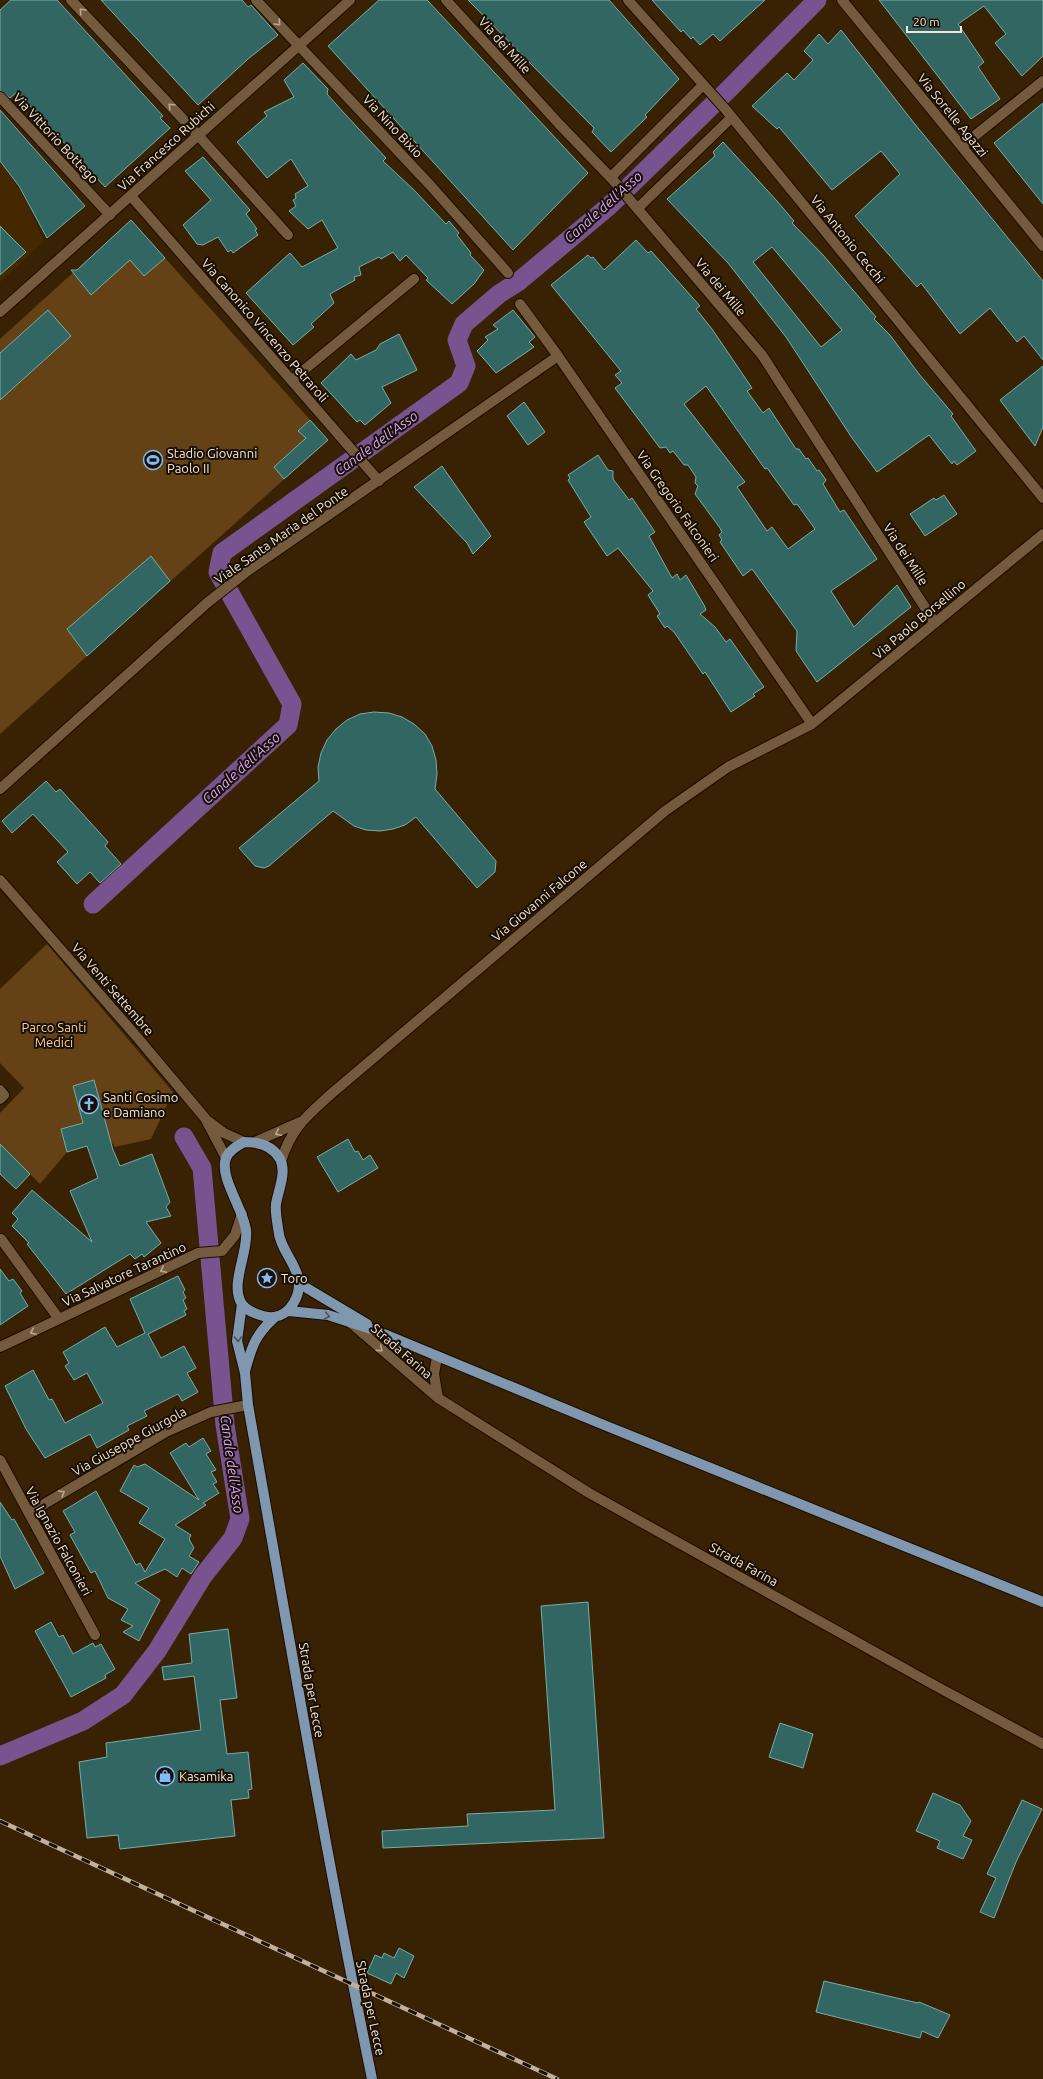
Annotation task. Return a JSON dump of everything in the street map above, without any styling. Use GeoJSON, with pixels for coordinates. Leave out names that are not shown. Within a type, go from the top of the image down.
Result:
{"type":"FeatureCollection","features":[{"type":"Feature","properties":{"kind":"main road"},"geometry":{"type":"LineString","coordinates":[[226,1158],[232,1149],[244,1142],[256,1142],[274,1151],[281,1160],[282,1172],[276,1205],[278,1234],[285,1252],[296,1269],[300,1284],[296,1300],[289,1311]]}},
{"type":"Feature","properties":{"kind":"main road","name":"Strada per Lecce"},"geometry":{"type":"LineString","coordinates":[[226,1158],[225,1176],[242,1214],[246,1230],[246,1248],[237,1289],[242,1304],[238,1341],[245,1373],[248,1405],[312,1768],[348,1962],[372,2079]]}},
{"type":"Feature","properties":{"kind":"main road"},"geometry":{"type":"LineString","coordinates":[[300,1284],[377,1331]]}},
{"type":"Feature","properties":{"kind":"main road"},"geometry":{"type":"LineString","coordinates":[[242,1304],[258,1315],[275,1317]]}},
{"type":"Feature","properties":{"kind":"main road"},"geometry":{"type":"LineString","coordinates":[[245,1373],[253,1342],[262,1328],[275,1317],[289,1311],[328,1315],[377,1331],[437,1357],[1043,1602]]}},
{"type":"Feature","properties":{"kind":"street"},"geometry":{"type":"LineString","coordinates":[[71,0],[197,134],[288,235]]}},
{"type":"Feature","properties":{"kind":"street","name":"Via Nino Bixio"},"geometry":{"type":"LineString","coordinates":[[256,0],[430,185],[508,273]]}},
{"type":"Feature","properties":{"kind":"street","name":"Via Francesco Rubichi"},"geometry":{"type":"LineString","coordinates":[[0,312],[110,215],[197,134],[350,0]]}},
{"type":"Feature","properties":{"kind":"street","name":"Via dei Mille"},"geometry":{"type":"LineString","coordinates":[[446,0],[560,125],[612,178],[762,355],[935,623]]}},
{"type":"Feature","properties":{"kind":"street","name":"Via Antonio Cecchi"},"geometry":{"type":"LineString","coordinates":[[628,0],[729,114],[1043,497]]}},
{"type":"Feature","properties":{"kind":"street","name":"Via Sorelle Agazzi"},"geometry":{"type":"LineString","coordinates":[[842,0],[1043,246]]}},
{"type":"Feature","properties":{"kind":"street"},"geometry":{"type":"LineString","coordinates":[[962,146],[1043,81]]}},
{"type":"Feature","properties":{"kind":"street"},"geometry":{"type":"LineString","coordinates":[[612,178],[705,86]]}},
{"type":"Feature","properties":{"kind":"street","name":"Via Vittorio Bottego"},"geometry":{"type":"LineString","coordinates":[[0,97],[110,215]]}},
{"type":"Feature","properties":{"kind":"street"},"geometry":{"type":"LineString","coordinates":[[636,205],[729,114]]}},
{"type":"Feature","properties":{"kind":"street","name":"Via Canonico Vincenzo Petraroli"},"geometry":{"type":"LineString","coordinates":[[131,196],[380,481]]}},
{"type":"Feature","properties":{"kind":"street"},"geometry":{"type":"LineString","coordinates":[[292,380],[414,279]]}},
{"type":"Feature","properties":{"kind":"street","name":"Via Gregorio Falconieri"},"geometry":{"type":"LineString","coordinates":[[520,304],[558,356],[812,724]]}},
{"type":"Feature","properties":{"kind":"street","name":"Viale Santa Maria del Ponte"},"geometry":{"type":"LineString","coordinates":[[0,789],[208,603],[246,572],[380,481],[558,356]]}},
{"type":"Feature","properties":{"kind":"street","name":"Via Paolo Borsellino"},"geometry":{"type":"LineString","coordinates":[[812,724],[1043,534]]}},
{"type":"Feature","properties":{"kind":"street","name":"Via Giovanni Falcone"},"geometry":{"type":"LineString","coordinates":[[281,1160],[288,1141],[300,1122],[357,1071],[665,811],[728,767],[812,724]]}},
{"type":"Feature","properties":{"kind":"street","name":"Via Venti Settembre"},"geometry":{"type":"LineString","coordinates":[[0,880],[137,1037],[204,1118],[226,1158]]}},
{"type":"Feature","properties":{"kind":"street"},"geometry":{"type":"LineString","coordinates":[[0,1090],[4,1095],[0,1100]]}},
{"type":"Feature","properties":{"kind":"street","name":"Via Venti Settembre"},"geometry":{"type":"LineString","coordinates":[[204,1118],[224,1133],[244,1142]]}},
{"type":"Feature","properties":{"kind":"street","name":"Via Giovanni Falcone"},"geometry":{"type":"LineString","coordinates":[[256,1142],[300,1122]]}},
{"type":"Feature","properties":{"kind":"street","name":"Via Salvatore Tarantino"},"geometry":{"type":"LineString","coordinates":[[0,1347],[198,1253],[222,1251],[235,1235],[242,1214]]}},
{"type":"Feature","properties":{"kind":"street"},"geometry":{"type":"LineString","coordinates":[[1,1239],[59,1319]]}},
{"type":"Feature","properties":{"kind":"street","name":"Strada Farina"},"geometry":{"type":"LineString","coordinates":[[351,1323],[438,1398],[589,1492],[927,1682],[1043,1744]]}},
{"type":"Feature","properties":{"kind":"street","name":"Strada Farina"},"geometry":{"type":"LineString","coordinates":[[437,1357],[434,1374],[438,1398]]}},
{"type":"Feature","properties":{"kind":"street","name":"Via Giuseppe Giurgola"},"geometry":{"type":"LineString","coordinates":[[28,1513],[166,1432],[211,1412],[248,1405]]}},
{"type":"Feature","properties":{"kind":"street","name":"Via Ignazio Falconieri"},"geometry":{"type":"LineString","coordinates":[[0,1460],[95,1635]]}},
{"type":"Feature","properties":{"kind":"shaded area"},"geometry":{"type":"Polygon","coordinates":[[[0,155],[9,162],[5,167],[24,198],[44,241],[0,282],[0,155]]]}},
{"type":"Feature","properties":{"kind":"green space","name":"Stadio Giovanni Paolo II"},"geometry":{"type":"Polygon","coordinates":[[[131,220],[328,440],[0,734],[0,339],[131,220]]]}},
{"type":"Feature","properties":{"kind":"green space","name":"Parco Santi Medici"},"geometry":{"type":"Polygon","coordinates":[[[47,944],[173,1092],[151,1139],[115,1147],[110,1140],[94,1081],[73,1086],[83,1123],[61,1129],[67,1152],[40,1184],[0,1144],[0,1113],[24,1088],[0,1063],[0,989],[47,944]]]}},
{"type":"Feature","properties":{"kind":"building"},"geometry":{"type":"Polygon","coordinates":[[[11,0],[57,0],[163,116],[160,118],[170,128],[105,187],[17,92],[10,98],[0,91],[0,10],[11,0]]]}},
{"type":"Feature","properties":{"kind":"building"},"geometry":{"type":"Polygon","coordinates":[[[101,0],[242,0],[248,7],[251,5],[278,35],[248,59],[198,105],[101,0]]]}},
{"type":"Feature","properties":{"kind":"building"},"geometry":{"type":"Polygon","coordinates":[[[379,0],[427,0],[588,173],[513,250],[328,46],[379,0]]]}},
{"type":"Feature","properties":{"kind":"building"},"geometry":{"type":"Polygon","coordinates":[[[468,0],[609,0],[679,79],[645,115],[647,117],[611,152],[592,132],[594,128],[468,0]]]}},
{"type":"Feature","properties":{"kind":"building"},"geometry":{"type":"Polygon","coordinates":[[[652,0],[765,0],[720,41],[713,34],[700,45],[693,37],[691,39],[683,30],[681,32],[652,0]]]}},
{"type":"Feature","properties":{"kind":"building"},"geometry":{"type":"Polygon","coordinates":[[[879,0],[1043,0],[1043,56],[1022,76],[995,43],[1006,34],[984,6],[958,24],[984,62],[978,67],[1000,99],[971,119],[879,0]]]}},
{"type":"Feature","properties":{"kind":"building"},"geometry":{"type":"Polygon","coordinates":[[[841,30],[914,123],[1043,281],[1043,360],[1024,336],[1017,342],[990,308],[960,334],[921,283],[917,287],[855,216],[900,174],[881,151],[832,190],[779,127],[777,129],[752,106],[787,73],[794,80],[813,60],[804,51],[819,34],[828,44],[841,30]]]}},
{"type":"Feature","properties":{"kind":"building"},"geometry":{"type":"Polygon","coordinates":[[[303,63],[328,89],[327,94],[386,158],[383,161],[414,190],[446,224],[449,221],[459,233],[457,235],[471,253],[470,255],[484,270],[474,284],[452,304],[426,280],[428,278],[406,255],[400,261],[393,252],[381,259],[379,257],[359,267],[361,275],[354,277],[355,280],[330,294],[334,303],[311,324],[314,327],[293,345],[246,293],[290,253],[302,267],[338,248],[322,220],[308,229],[289,211],[296,206],[293,200],[296,198],[295,194],[308,186],[291,159],[267,178],[237,142],[267,116],[264,112],[294,97],[284,80],[303,63]]]}},
{"type":"Feature","properties":{"kind":"building"},"geometry":{"type":"Polygon","coordinates":[[[1043,103],[1043,204],[994,143],[1043,103]]]}},
{"type":"Feature","properties":{"kind":"building"},"geometry":{"type":"Polygon","coordinates":[[[0,110],[85,206],[47,238],[19,186],[0,161],[0,110]]]}},
{"type":"Feature","properties":{"kind":"building"},"geometry":{"type":"Polygon","coordinates":[[[723,142],[777,201],[794,221],[792,223],[823,255],[876,317],[874,319],[890,335],[919,374],[953,414],[951,416],[976,451],[957,465],[954,461],[952,464],[929,435],[877,472],[852,438],[786,337],[728,263],[667,199],[715,156],[713,152],[723,142]],[[772,247],[753,262],[821,347],[842,330],[772,247]]]}},
{"type":"Feature","properties":{"kind":"building"},"geometry":{"type":"Polygon","coordinates":[[[203,157],[250,210],[246,214],[257,229],[255,230],[258,235],[233,253],[231,250],[228,252],[218,237],[203,245],[197,244],[183,225],[211,200],[185,171],[203,157]]]}},
{"type":"Feature","properties":{"kind":"building"},"geometry":{"type":"Polygon","coordinates":[[[131,220],[165,258],[144,276],[130,260],[91,295],[71,270],[77,270],[131,220]]]}},
{"type":"Feature","properties":{"kind":"building"},"geometry":{"type":"Polygon","coordinates":[[[0,226],[26,252],[0,275],[0,226]]]}},
{"type":"Feature","properties":{"kind":"building"},"geometry":{"type":"Polygon","coordinates":[[[636,240],[648,253],[651,251],[700,306],[696,309],[712,329],[752,388],[747,391],[763,413],[769,408],[796,449],[799,449],[806,459],[808,458],[817,471],[819,470],[826,480],[823,484],[840,512],[844,510],[877,559],[831,591],[854,627],[897,585],[911,607],[817,682],[796,651],[797,631],[752,569],[743,576],[720,542],[722,540],[719,535],[722,532],[695,494],[698,486],[695,483],[696,477],[688,465],[684,465],[673,451],[670,453],[666,447],[660,448],[615,388],[622,383],[615,375],[621,371],[551,285],[588,255],[591,258],[593,257],[604,270],[636,240]],[[706,386],[684,404],[745,482],[737,487],[767,531],[772,527],[788,549],[815,529],[797,504],[794,505],[767,468],[765,469],[706,386]]]}},
{"type":"Feature","properties":{"kind":"building"},"geometry":{"type":"Polygon","coordinates":[[[48,310],[71,336],[0,400],[0,353],[48,310]]]}},
{"type":"Feature","properties":{"kind":"building"},"geometry":{"type":"Polygon","coordinates":[[[513,310],[535,337],[529,342],[534,347],[496,373],[477,351],[488,340],[485,337],[498,329],[493,325],[513,310]]]}},
{"type":"Feature","properties":{"kind":"building"},"geometry":{"type":"Polygon","coordinates":[[[399,334],[417,370],[382,387],[391,403],[365,425],[360,420],[357,422],[321,383],[351,354],[356,360],[376,350],[380,344],[399,334]]]}},
{"type":"Feature","properties":{"kind":"building"},"geometry":{"type":"Polygon","coordinates":[[[1043,366],[1043,427],[1035,446],[1000,400],[1043,366]]]}},
{"type":"Feature","properties":{"kind":"building"},"geometry":{"type":"Polygon","coordinates":[[[524,402],[545,432],[528,445],[507,416],[524,402]]]}},
{"type":"Feature","properties":{"kind":"building"},"geometry":{"type":"Polygon","coordinates":[[[310,420],[328,440],[284,479],[274,467],[306,438],[298,431],[310,420]]]}},
{"type":"Feature","properties":{"kind":"building"},"geometry":{"type":"Polygon","coordinates":[[[598,455],[608,470],[613,471],[613,479],[629,500],[632,498],[655,532],[649,536],[672,578],[677,574],[680,580],[686,575],[706,610],[700,614],[715,627],[726,642],[730,639],[764,687],[753,694],[755,696],[731,712],[705,672],[703,674],[674,632],[667,626],[665,628],[657,616],[660,614],[648,595],[653,591],[618,548],[607,556],[584,522],[591,517],[568,480],[570,478],[568,475],[598,455]]]}},
{"type":"Feature","properties":{"kind":"building"},"geometry":{"type":"Polygon","coordinates":[[[442,466],[491,536],[473,554],[467,543],[414,487],[442,466]]]}},
{"type":"Feature","properties":{"kind":"building"},"geometry":{"type":"Polygon","coordinates":[[[944,495],[957,514],[925,536],[910,514],[934,498],[936,500],[944,495]]]}},
{"type":"Feature","properties":{"kind":"building"},"geometry":{"type":"Polygon","coordinates":[[[151,556],[170,581],[87,656],[67,629],[151,556]]]}},
{"type":"Feature","properties":{"kind":"building"},"geometry":{"type":"Polygon","coordinates":[[[374,712],[389,713],[402,717],[414,724],[425,734],[432,746],[436,760],[437,774],[435,789],[496,861],[495,872],[477,888],[416,817],[405,825],[393,829],[380,831],[366,830],[354,826],[333,811],[269,866],[264,868],[255,866],[239,848],[319,781],[318,767],[321,753],[327,740],[336,729],[347,720],[360,714],[374,712]]]}},
{"type":"Feature","properties":{"kind":"building"},"geometry":{"type":"Polygon","coordinates":[[[46,781],[56,792],[60,789],[108,842],[105,846],[121,864],[100,883],[90,872],[77,884],[57,862],[68,852],[33,814],[12,833],[2,821],[46,781]]]}},
{"type":"Feature","properties":{"kind":"building"},"geometry":{"type":"Polygon","coordinates":[[[94,1080],[113,1150],[120,1166],[152,1154],[170,1202],[166,1207],[171,1216],[146,1222],[161,1243],[144,1257],[142,1254],[135,1259],[130,1254],[66,1294],[27,1244],[29,1243],[12,1226],[18,1219],[12,1213],[32,1190],[92,1242],[70,1191],[98,1178],[87,1146],[67,1152],[61,1129],[83,1123],[73,1086],[94,1080]]]}},
{"type":"Feature","properties":{"kind":"building"},"geometry":{"type":"Polygon","coordinates":[[[348,1139],[355,1152],[358,1151],[363,1160],[370,1155],[378,1168],[338,1192],[317,1157],[348,1139]]]}},
{"type":"Feature","properties":{"kind":"building"},"geometry":{"type":"Polygon","coordinates":[[[0,1144],[30,1174],[16,1189],[0,1174],[0,1144]]]}},
{"type":"Feature","properties":{"kind":"building"},"geometry":{"type":"Polygon","coordinates":[[[0,1269],[9,1281],[13,1279],[22,1291],[20,1293],[28,1306],[0,1325],[0,1269]]]}},
{"type":"Feature","properties":{"kind":"building"},"geometry":{"type":"Polygon","coordinates":[[[178,1276],[185,1290],[183,1292],[186,1298],[183,1300],[187,1309],[184,1311],[186,1315],[148,1334],[161,1358],[184,1346],[196,1368],[187,1373],[198,1392],[182,1401],[178,1394],[144,1411],[147,1416],[127,1426],[129,1430],[97,1448],[90,1434],[45,1458],[26,1429],[5,1386],[33,1370],[49,1400],[52,1399],[65,1423],[103,1403],[87,1373],[74,1380],[65,1366],[69,1363],[63,1352],[105,1327],[117,1347],[145,1333],[130,1299],[178,1276]]]}},
{"type":"Feature","properties":{"kind":"building"},"geometry":{"type":"Polygon","coordinates":[[[203,1438],[211,1451],[206,1454],[216,1470],[211,1472],[217,1482],[213,1484],[219,1493],[203,1503],[206,1505],[175,1525],[191,1535],[189,1539],[194,1548],[189,1556],[199,1562],[191,1574],[182,1568],[177,1577],[165,1569],[135,1583],[160,1600],[139,1641],[123,1632],[133,1626],[121,1620],[128,1609],[108,1598],[95,1571],[91,1573],[70,1535],[75,1532],[63,1511],[96,1491],[136,1565],[140,1563],[145,1572],[165,1539],[139,1523],[149,1508],[120,1491],[134,1465],[137,1467],[145,1464],[199,1500],[170,1453],[186,1443],[189,1447],[203,1438]]]}},
{"type":"Feature","properties":{"kind":"building"},"geometry":{"type":"Polygon","coordinates":[[[0,1502],[12,1520],[14,1519],[44,1573],[15,1589],[0,1556],[0,1502]]]}},
{"type":"Feature","properties":{"kind":"building"},"geometry":{"type":"Polygon","coordinates":[[[588,1602],[604,1838],[383,1848],[382,1831],[468,1826],[467,1814],[555,1810],[541,1606],[588,1602]]]}},
{"type":"Feature","properties":{"kind":"building"},"geometry":{"type":"Polygon","coordinates":[[[51,1622],[59,1637],[63,1635],[73,1654],[93,1643],[95,1647],[101,1644],[115,1669],[105,1675],[106,1678],[71,1697],[35,1631],[51,1622]]]}},
{"type":"Feature","properties":{"kind":"building","name":"Kasamika"},"geometry":{"type":"Polygon","coordinates":[[[228,1629],[237,1698],[220,1700],[227,1754],[248,1752],[252,1789],[248,1790],[249,1798],[231,1800],[235,1836],[120,1849],[118,1835],[87,1838],[79,1762],[107,1757],[106,1743],[201,1730],[194,1676],[164,1680],[162,1667],[192,1663],[189,1634],[228,1629]]]}},
{"type":"Feature","properties":{"kind":"building"},"geometry":{"type":"Polygon","coordinates":[[[780,1723],[813,1734],[803,1768],[769,1757],[780,1723]]]}},
{"type":"Feature","properties":{"kind":"building"},"geometry":{"type":"Polygon","coordinates":[[[933,1793],[960,1805],[971,1821],[963,1836],[972,1840],[963,1859],[937,1848],[940,1841],[916,1831],[933,1793]]]}},
{"type":"Feature","properties":{"kind":"building"},"geometry":{"type":"Polygon","coordinates":[[[1022,1800],[1042,1809],[1016,1862],[994,1918],[980,1912],[996,1878],[987,1874],[1022,1800]]]}},
{"type":"Feature","properties":{"kind":"building"},"geometry":{"type":"Polygon","coordinates":[[[399,1948],[414,1956],[404,1978],[396,1973],[391,1984],[367,1973],[375,1955],[382,1958],[384,1953],[394,1958],[399,1948]]]}},
{"type":"Feature","properties":{"kind":"building"},"geometry":{"type":"Polygon","coordinates":[[[824,1981],[919,2002],[950,2015],[938,2038],[922,2031],[920,2038],[816,2012],[824,1981]]]}},
{"type":"Feature","properties":{"kind":"waterway","name":"Canale dell'Asso"},"geometry":{"type":"LineString","coordinates":[[93,904],[288,725],[292,704],[218,572],[222,553],[459,383],[466,366],[457,340],[464,324],[499,294],[518,282],[609,206],[730,88],[817,0]]}},
{"type":"Feature","properties":{"kind":"waterway","name":"Canale dell'Asso"},"geometry":{"type":"LineString","coordinates":[[0,1756],[83,1721],[123,1695],[157,1651],[203,1576],[233,1538],[240,1519],[225,1425],[202,1168],[184,1137]]}},
{"type":"Feature","properties":{"kind":"railway"},"geometry":{"type":"LineString","coordinates":[[0,1821],[557,2079]]}},
{"type":"Feature","properties":{"kind":"place","name":"Stadio Giovanni Paolo II"},"geometry":{"type":"Point","coordinates":[153,460]}},
{"type":"Feature","properties":{"kind":"place","name":"Santi Cosimo e Damiano"},"geometry":{"type":"Point","coordinates":[89,1104]}},
{"type":"Feature","properties":{"kind":"place","name":"Toro"},"geometry":{"type":"Point","coordinates":[267,1278]}},
{"type":"Feature","properties":{"kind":"place","name":"Kasamika"},"geometry":{"type":"Point","coordinates":[165,1776]}}]}
